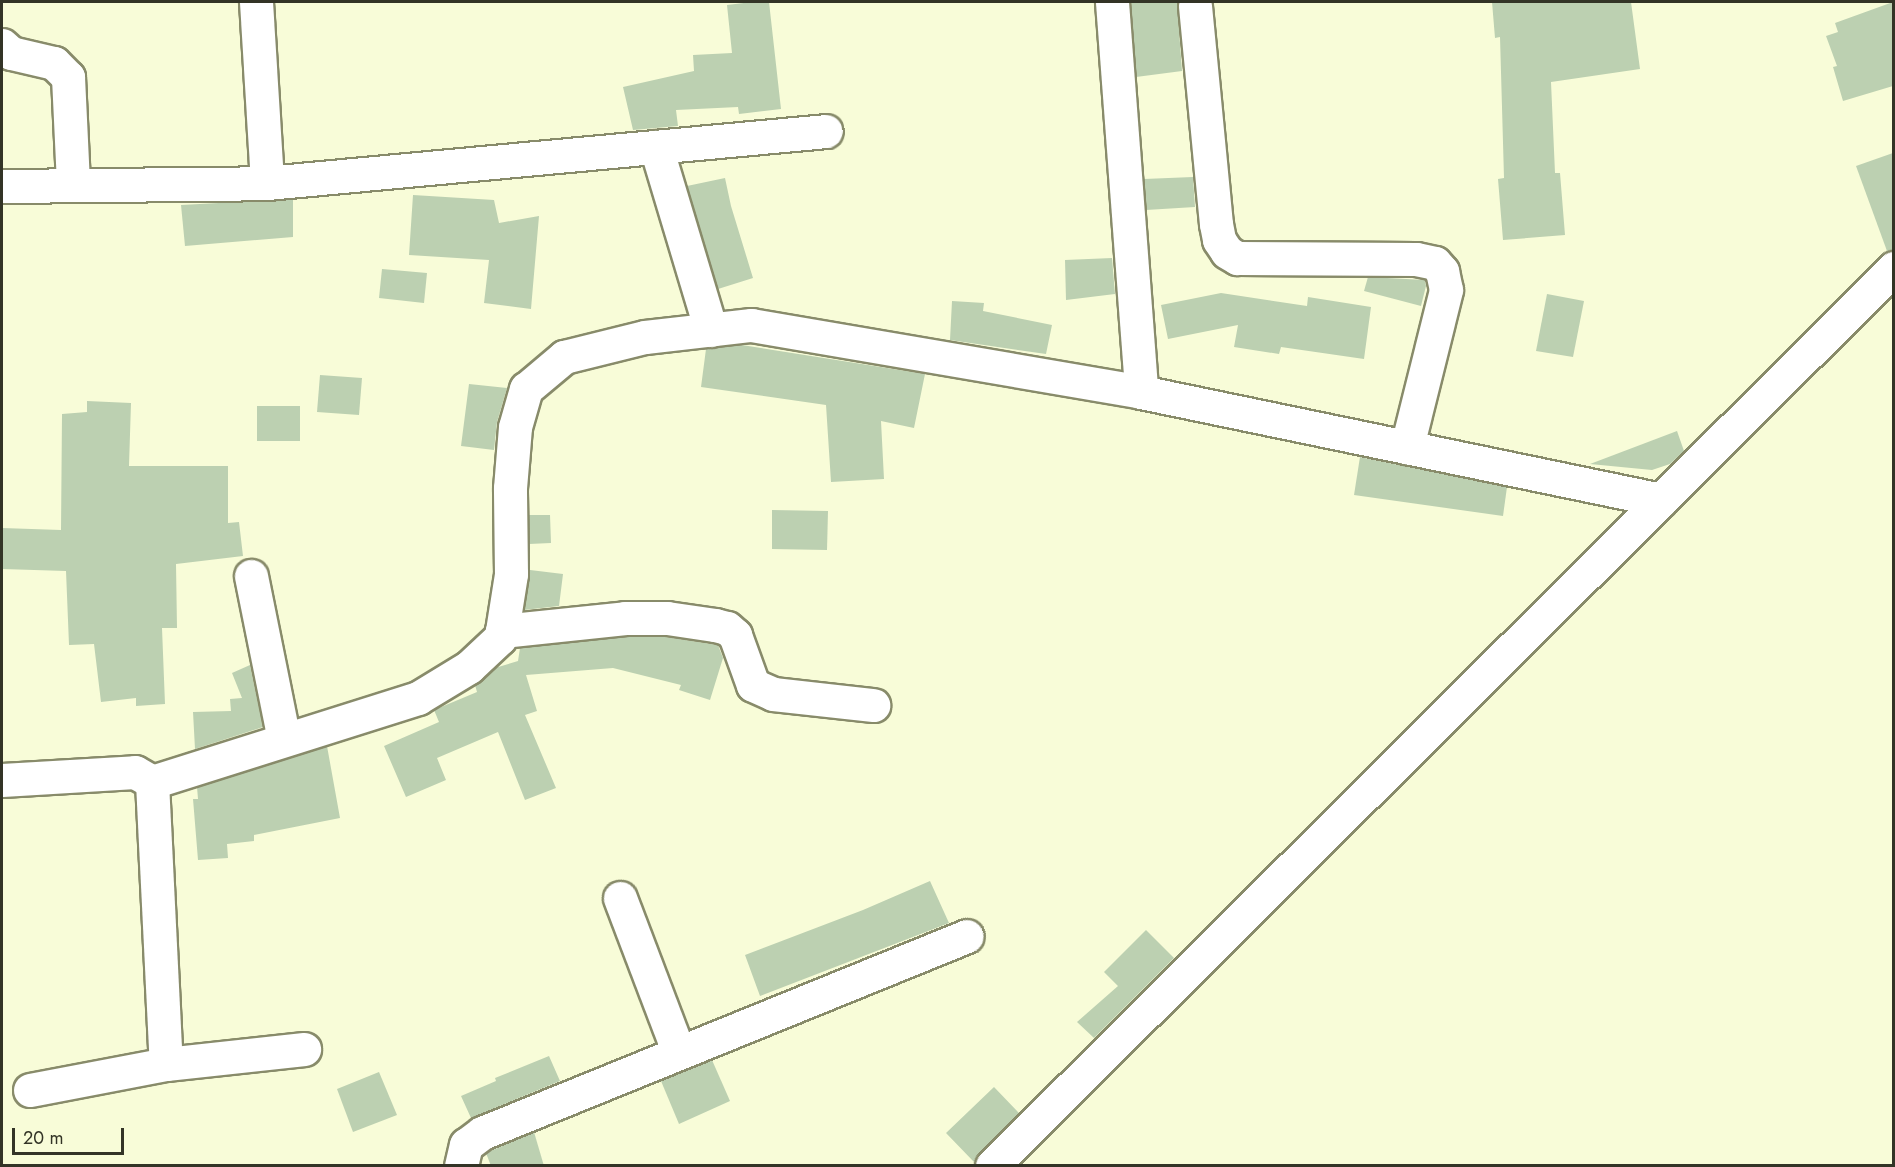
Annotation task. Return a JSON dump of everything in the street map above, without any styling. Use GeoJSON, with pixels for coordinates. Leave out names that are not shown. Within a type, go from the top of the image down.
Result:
{"type":"FeatureCollection","features":[{"type":"Feature","properties":{"kind":"street"},"geometry":{"type":"LineString","coordinates":[[256,2],[267,183]]}},
{"type":"Feature","properties":{"kind":"street"},"geometry":{"type":"LineString","coordinates":[[1112,2],[1141,393]]}},
{"type":"Feature","properties":{"kind":"street"},"geometry":{"type":"LineString","coordinates":[[1196,6],[1215,224],[1219,240],[1227,252],[1237,258],[1416,259],[1435,263],[1442,271],[1446,290],[1407,447]]}},
{"type":"Feature","properties":{"kind":"street"},"geometry":{"type":"LineString","coordinates":[[2,45],[11,53],[54,63],[68,77],[73,185]]}},
{"type":"Feature","properties":{"kind":"street"},"geometry":{"type":"LineString","coordinates":[[2,186],[267,183],[826,131]]}},
{"type":"Feature","properties":{"kind":"street"},"geometry":{"type":"LineString","coordinates":[[656,147],[711,330]]}},
{"type":"Feature","properties":{"kind":"street"},"geometry":{"type":"LineString","coordinates":[[992,1166],[1893,268]]}},
{"type":"Feature","properties":{"kind":"street"},"geometry":{"type":"LineString","coordinates":[[2,780],[135,772],[152,782],[284,738],[418,698],[469,667],[500,638],[502,631],[511,574],[510,488],[515,427],[526,389],[564,357],[645,337],[751,325],[1141,393],[1660,500]]}},
{"type":"Feature","properties":{"kind":"street"},"geometry":{"type":"LineString","coordinates":[[251,576],[284,738]]}},
{"type":"Feature","properties":{"kind":"street"},"geometry":{"type":"LineString","coordinates":[[502,631],[624,618],[667,618],[727,628],[735,635],[753,685],[773,694],[873,705]]}},
{"type":"Feature","properties":{"kind":"street"},"geometry":{"type":"LineString","coordinates":[[152,782],[166,1064]]}},
{"type":"Feature","properties":{"kind":"street"},"geometry":{"type":"LineString","coordinates":[[620,898],[678,1052]]}},
{"type":"Feature","properties":{"kind":"street"},"geometry":{"type":"LineString","coordinates":[[461,1166],[466,1145],[482,1133],[967,936]]}},
{"type":"Feature","properties":{"kind":"street"},"geometry":{"type":"LineString","coordinates":[[30,1090],[166,1064],[304,1049]]}},
{"type":"Feature","properties":{"kind":"building"},"geometry":{"type":"Polygon","coordinates":[[[769,2],[781,109],[739,114],[738,107],[676,110],[678,126],[633,130],[623,87],[694,71],[693,55],[732,53],[727,5],[769,2]]]}},
{"type":"Feature","properties":{"kind":"building"},"geometry":{"type":"Polygon","coordinates":[[[1131,2],[1177,2],[1182,71],[1136,77],[1131,2]]]}},
{"type":"Feature","properties":{"kind":"building"},"geometry":{"type":"Polygon","coordinates":[[[1492,2],[1631,2],[1640,69],[1551,82],[1555,173],[1560,173],[1565,235],[1503,240],[1498,179],[1504,178],[1500,37],[1495,38],[1492,2]]]}},
{"type":"Feature","properties":{"kind":"building"},"geometry":{"type":"Polygon","coordinates":[[[1893,2],[1893,86],[1843,101],[1833,67],[1837,66],[1826,36],[1838,32],[1835,23],[1893,2]]]}},
{"type":"Feature","properties":{"kind":"building"},"geometry":{"type":"Polygon","coordinates":[[[1893,153],[1893,250],[1887,251],[1856,166],[1893,153]]]}},
{"type":"Feature","properties":{"kind":"building"},"geometry":{"type":"Polygon","coordinates":[[[1193,177],[1195,207],[1146,210],[1144,179],[1193,177]]]}},
{"type":"Feature","properties":{"kind":"building"},"geometry":{"type":"Polygon","coordinates":[[[725,178],[753,278],[718,289],[687,186],[725,178]]]}},
{"type":"Feature","properties":{"kind":"building"},"geometry":{"type":"Polygon","coordinates":[[[413,195],[494,200],[499,223],[539,216],[531,309],[484,303],[489,260],[409,255],[413,195]]]}},
{"type":"Feature","properties":{"kind":"building"},"geometry":{"type":"Polygon","coordinates":[[[293,199],[293,237],[185,246],[181,205],[293,199]]]}},
{"type":"Feature","properties":{"kind":"building"},"geometry":{"type":"Polygon","coordinates":[[[1112,258],[1115,294],[1066,300],[1065,260],[1112,258]]]}},
{"type":"Feature","properties":{"kind":"building"},"geometry":{"type":"Polygon","coordinates":[[[382,269],[427,273],[424,303],[379,298],[382,269]]]}},
{"type":"Feature","properties":{"kind":"building"},"geometry":{"type":"Polygon","coordinates":[[[1368,277],[1425,280],[1426,286],[1421,306],[1364,291],[1368,277]]]}},
{"type":"Feature","properties":{"kind":"building"},"geometry":{"type":"Polygon","coordinates":[[[1221,293],[1307,306],[1308,297],[1371,307],[1364,359],[1281,347],[1279,354],[1234,347],[1238,325],[1168,339],[1161,305],[1221,293]]]}},
{"type":"Feature","properties":{"kind":"building"},"geometry":{"type":"Polygon","coordinates":[[[1547,294],[1584,301],[1573,357],[1536,351],[1547,294]]]}},
{"type":"Feature","properties":{"kind":"building"},"geometry":{"type":"Polygon","coordinates":[[[952,301],[984,303],[983,311],[1052,325],[1046,354],[950,340],[952,301]]]}},
{"type":"Feature","properties":{"kind":"building"},"geometry":{"type":"Polygon","coordinates":[[[742,345],[925,374],[914,428],[881,421],[884,479],[831,482],[826,405],[701,387],[706,349],[742,345]]]}},
{"type":"Feature","properties":{"kind":"building"},"geometry":{"type":"Polygon","coordinates":[[[320,375],[362,378],[359,415],[317,412],[320,375]]]}},
{"type":"Feature","properties":{"kind":"building"},"geometry":{"type":"Polygon","coordinates":[[[469,384],[507,388],[497,422],[494,450],[461,446],[469,384]]]}},
{"type":"Feature","properties":{"kind":"building"},"geometry":{"type":"Polygon","coordinates":[[[87,401],[131,403],[129,466],[228,466],[228,523],[239,522],[243,556],[176,564],[177,628],[162,628],[165,704],[136,706],[136,698],[101,702],[94,644],[69,645],[66,571],[2,569],[2,528],[61,530],[62,414],[87,412],[87,401]]]}},
{"type":"Feature","properties":{"kind":"building"},"geometry":{"type":"Polygon","coordinates":[[[257,406],[300,406],[300,441],[257,441],[257,406]]]}},
{"type":"Feature","properties":{"kind":"building"},"geometry":{"type":"Polygon","coordinates":[[[1677,431],[1684,451],[1670,464],[1652,470],[1590,464],[1677,431]]]}},
{"type":"Feature","properties":{"kind":"building"},"geometry":{"type":"Polygon","coordinates":[[[1360,457],[1507,487],[1503,516],[1354,495],[1360,457]]]}},
{"type":"Feature","properties":{"kind":"building"},"geometry":{"type":"Polygon","coordinates":[[[772,510],[828,511],[827,550],[772,549],[772,510]]]}},
{"type":"Feature","properties":{"kind":"building"},"geometry":{"type":"Polygon","coordinates":[[[529,515],[550,515],[551,543],[529,544],[529,515]]]}},
{"type":"Feature","properties":{"kind":"building"},"geometry":{"type":"Polygon","coordinates":[[[530,570],[563,574],[559,606],[524,610],[530,570]]]}},
{"type":"Feature","properties":{"kind":"building"},"geometry":{"type":"Polygon","coordinates":[[[626,637],[666,637],[718,645],[723,658],[710,700],[679,690],[681,685],[613,668],[526,675],[537,711],[525,715],[556,788],[525,800],[498,732],[437,758],[446,780],[406,797],[384,746],[439,722],[434,710],[477,692],[475,685],[495,668],[518,661],[520,648],[626,637]]]}},
{"type":"Feature","properties":{"kind":"building"},"geometry":{"type":"Polygon","coordinates":[[[250,665],[263,727],[195,749],[193,712],[231,711],[230,699],[242,698],[232,673],[250,665]]]}},
{"type":"Feature","properties":{"kind":"building"},"geometry":{"type":"Polygon","coordinates":[[[327,746],[340,818],[254,835],[254,841],[227,844],[228,858],[198,860],[193,799],[198,799],[197,787],[327,746]]]}},
{"type":"Feature","properties":{"kind":"building"},"geometry":{"type":"Polygon","coordinates":[[[930,881],[949,923],[760,996],[745,955],[863,910],[930,881]]]}},
{"type":"Feature","properties":{"kind":"building"},"geometry":{"type":"Polygon","coordinates":[[[1146,930],[1174,958],[1094,1038],[1077,1022],[1118,986],[1104,972],[1146,930]]]}},
{"type":"Feature","properties":{"kind":"building"},"geometry":{"type":"Polygon","coordinates":[[[549,1056],[560,1081],[471,1118],[461,1096],[496,1081],[495,1078],[549,1056]]]}},
{"type":"Feature","properties":{"kind":"building"},"geometry":{"type":"Polygon","coordinates":[[[712,1060],[730,1101],[679,1124],[661,1081],[712,1060]]]}},
{"type":"Feature","properties":{"kind":"building"},"geometry":{"type":"Polygon","coordinates":[[[379,1072],[397,1115],[353,1132],[337,1089],[379,1072]]]}},
{"type":"Feature","properties":{"kind":"building"},"geometry":{"type":"Polygon","coordinates":[[[994,1087],[1019,1113],[979,1153],[974,1162],[946,1133],[994,1087]]]}},
{"type":"Feature","properties":{"kind":"building"},"geometry":{"type":"Polygon","coordinates":[[[534,1132],[544,1166],[491,1166],[486,1153],[534,1132]]]}}]}
